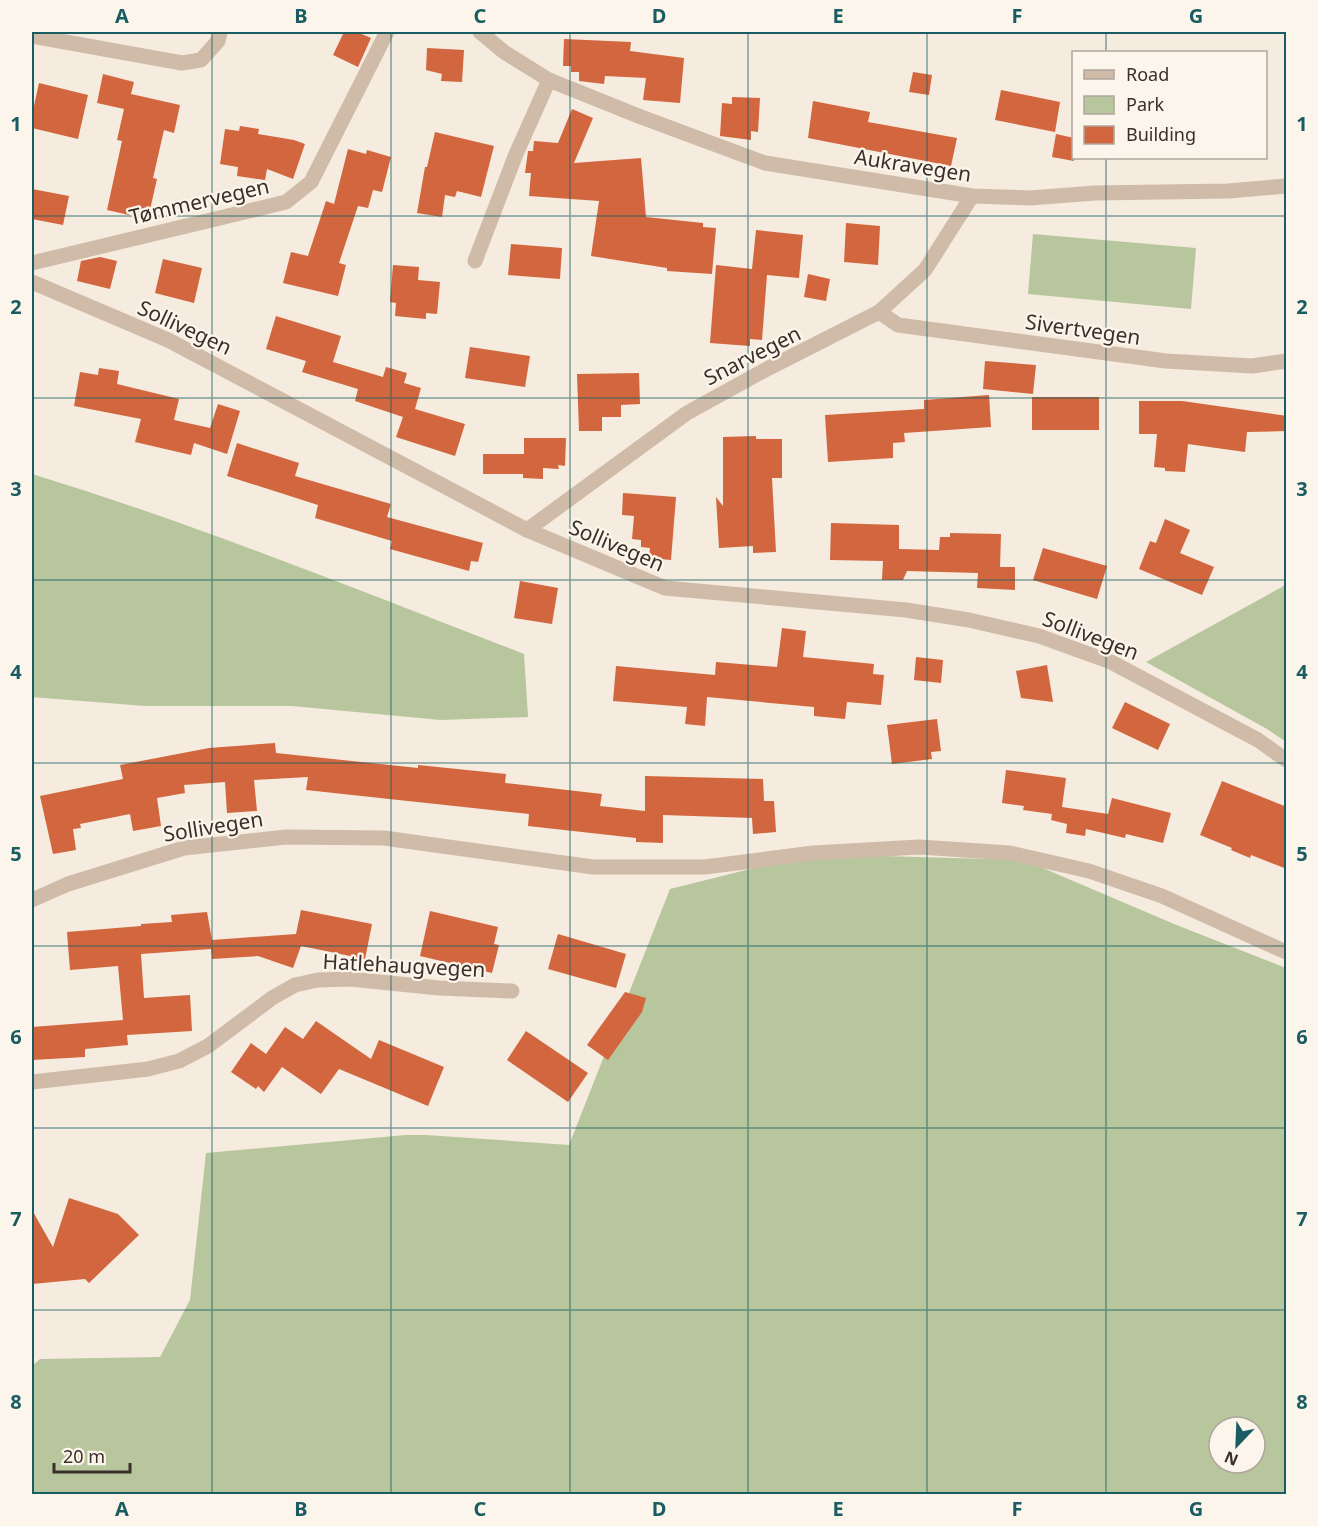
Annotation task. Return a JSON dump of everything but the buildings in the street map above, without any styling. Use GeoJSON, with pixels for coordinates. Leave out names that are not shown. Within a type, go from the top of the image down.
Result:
{"type":"FeatureCollection","features":[{"type":"Feature","properties":{"kind":"street"},"geometry":{"type":"LineString","coordinates":[[32,36],[182,63],[201,60],[218,41],[220,32]]}},
{"type":"Feature","properties":{"kind":"street","name":"Tømmervegen"},"geometry":{"type":"LineString","coordinates":[[32,263],[286,202],[311,182],[387,32]]}},
{"type":"Feature","properties":{"kind":"street","name":"Aukravegen"},"geometry":{"type":"LineString","coordinates":[[480,32],[504,52],[549,80],[640,117],[765,163],[972,196],[1030,198],[1106,193],[1228,191],[1287,186]]}},
{"type":"Feature","properties":{"kind":"street"},"geometry":{"type":"LineString","coordinates":[[475,261],[516,154],[549,80]]}},
{"type":"Feature","properties":{"kind":"street","name":"Snarvegen"},"geometry":{"type":"LineString","coordinates":[[527,530],[687,413],[879,312],[926,270],[972,196]]}},
{"type":"Feature","properties":{"kind":"street","name":"Sollivegen"},"geometry":{"type":"LineString","coordinates":[[32,282],[168,340],[527,530],[665,588],[906,610],[969,620],[1040,636],[1111,662],[1258,740],[1287,760]]}},
{"type":"Feature","properties":{"kind":"street","name":"Sivertvegen"},"geometry":{"type":"LineString","coordinates":[[879,312],[898,325],[1166,362],[1252,366],[1287,361]]}},
{"type":"Feature","properties":{"kind":"street","name":"Sollivegen"},"geometry":{"type":"LineString","coordinates":[[32,900],[68,884],[184,848],[286,837],[384,838],[593,867],[705,867],[813,853],[919,847],[1010,853],[1089,871],[1162,896],[1287,952]]}},
{"type":"Feature","properties":{"kind":"street","name":"Hatlehaugvegen"},"geometry":{"type":"LineString","coordinates":[[32,1082],[148,1070],[179,1061],[208,1046],[272,998],[295,985],[318,980],[350,979],[439,988],[512,991]]}},
{"type":"Feature","properties":{"kind":"green space"},"geometry":{"type":"Polygon","coordinates":[[[1033,234],[1196,248],[1191,309],[1028,294],[1033,234]]]}},
{"type":"Feature","properties":{"kind":"green space"},"geometry":{"type":"Polygon","coordinates":[[[32,474],[218,537],[524,654],[528,717],[441,720],[292,706],[145,706],[32,697],[32,474]]]}},
{"type":"Feature","properties":{"kind":"green space"},"geometry":{"type":"Polygon","coordinates":[[[1286,583],[1286,742],[1267,729],[1146,662],[1282,587],[1286,583]]]}},
{"type":"Feature","properties":{"kind":"green space"},"geometry":{"type":"Polygon","coordinates":[[[810,854],[1024,860],[1174,924],[1286,968],[1286,1494],[32,1494],[32,1366],[40,1359],[160,1357],[190,1300],[206,1153],[406,1135],[569,1145],[670,889],[810,854]]]}}]}
